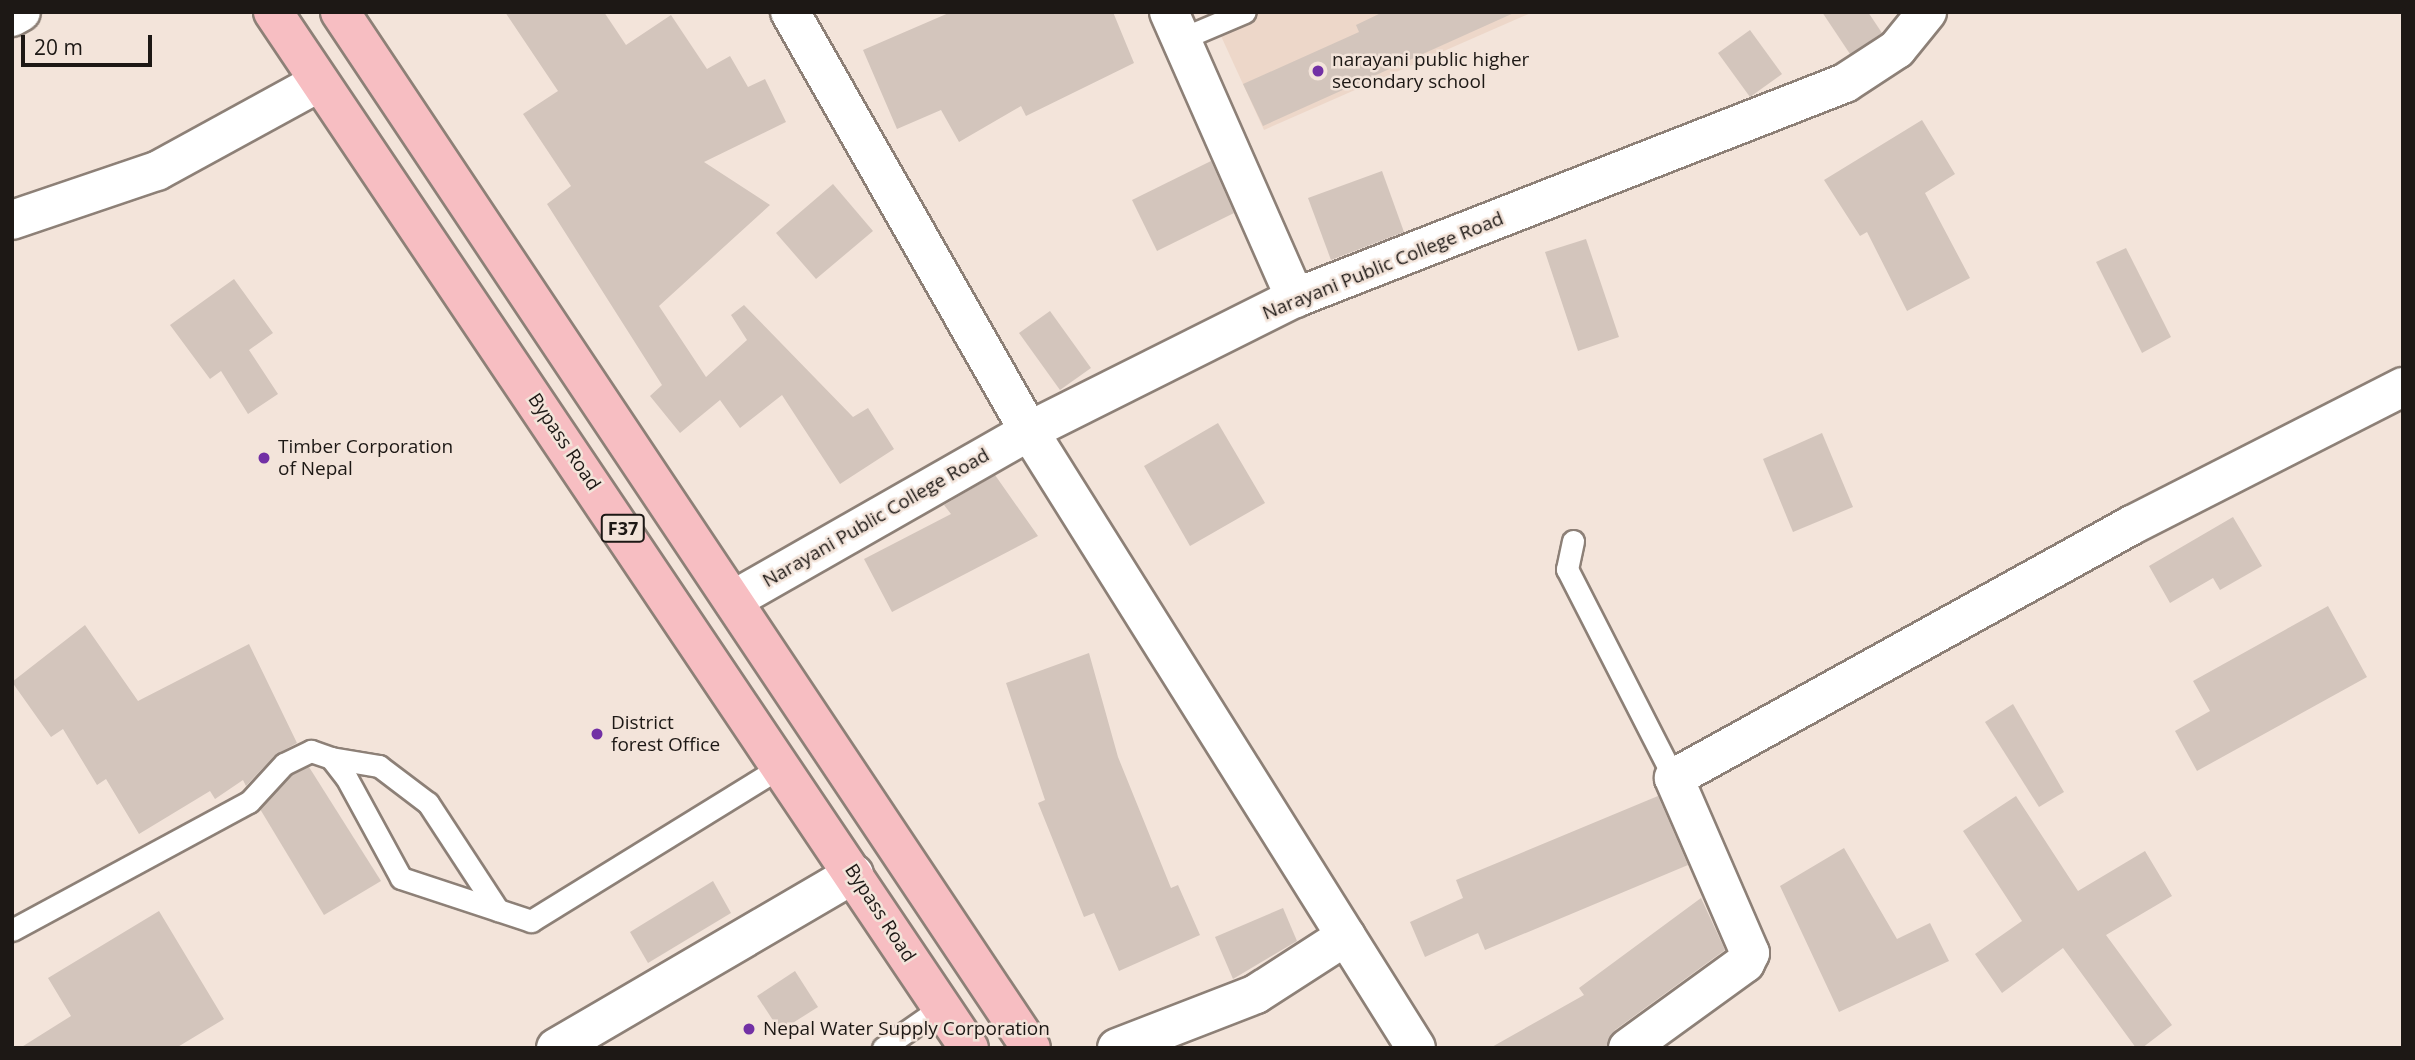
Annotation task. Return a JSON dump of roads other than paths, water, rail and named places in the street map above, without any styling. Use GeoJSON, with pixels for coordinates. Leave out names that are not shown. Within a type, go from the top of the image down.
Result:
{"type":"FeatureCollection","features":[{"type":"Feature","properties":{"kind":"highway","name":"Bypass Road"},"geometry":{"type":"LineString","coordinates":[[273,12],[318,83],[782,766],[969,1048]]}},
{"type":"Feature","properties":{"kind":"highway","name":"F37"},"geometry":{"type":"LineString","coordinates":[[340,12],[1031,1048]]}},
{"type":"Feature","properties":{"kind":"street"},"geometry":{"type":"LineString","coordinates":[[12,17],[21,12]]}},
{"type":"Feature","properties":{"kind":"street"},"geometry":{"type":"LineString","coordinates":[[790,12],[1030,431],[1416,1048]]}},
{"type":"Feature","properties":{"kind":"street","name":"Narayani Public College Road"},"geometry":{"type":"LineString","coordinates":[[733,600],[1030,431],[1295,298],[1845,83],[1897,49],[1927,12]]}},
{"type":"Feature","properties":{"kind":"street"},"geometry":{"type":"LineString","coordinates":[[1175,26],[1295,298]]}},
{"type":"Feature","properties":{"kind":"street"},"geometry":{"type":"LineString","coordinates":[[12,220],[157,171],[318,83]]}},
{"type":"Feature","properties":{"kind":"street"},"geometry":{"type":"LineString","coordinates":[[1628,1048],[1745,963],[1750,953],[1674,778],[2132,525],[2403,387]]}},
{"type":"Feature","properties":{"kind":"street"},"geometry":{"type":"LineString","coordinates":[[556,1048],[854,874]]}},
{"type":"Feature","properties":{"kind":"street"},"geometry":{"type":"LineString","coordinates":[[1117,1048],[1256,994],[1346,936]]}},
{"type":"Feature","properties":{"kind":"lane"},"geometry":{"type":"LineString","coordinates":[[1175,26],[1245,12]]}},
{"type":"Feature","properties":{"kind":"lane"},"geometry":{"type":"LineString","coordinates":[[1573,541],[1567,569],[1674,778]]}},
{"type":"Feature","properties":{"kind":"lane"},"geometry":{"type":"LineString","coordinates":[[12,930],[249,802],[284,764],[311,751],[331,758],[379,766],[428,803],[498,910]]}},
{"type":"Feature","properties":{"kind":"lane"},"geometry":{"type":"LineString","coordinates":[[331,758],[401,878],[531,921],[782,766]]}},
{"type":"Feature","properties":{"kind":"lane"},"geometry":{"type":"LineString","coordinates":[[883,1048],[942,1007]]}},
{"type":"Feature","properties":{"kind":"place","name":"narayani public higher secondary school"},"geometry":{"type":"Point","coordinates":[1318,71]}},
{"type":"Feature","properties":{"kind":"place","name":"Timber Corporation of Nepal"},"geometry":{"type":"Point","coordinates":[264,458]}},
{"type":"Feature","properties":{"kind":"place","name":"District forest Office"},"geometry":{"type":"Point","coordinates":[597,734]}},
{"type":"Feature","properties":{"kind":"place","name":"Nepal Water Supply Corporation"},"geometry":{"type":"Point","coordinates":[749,1029]}}]}
